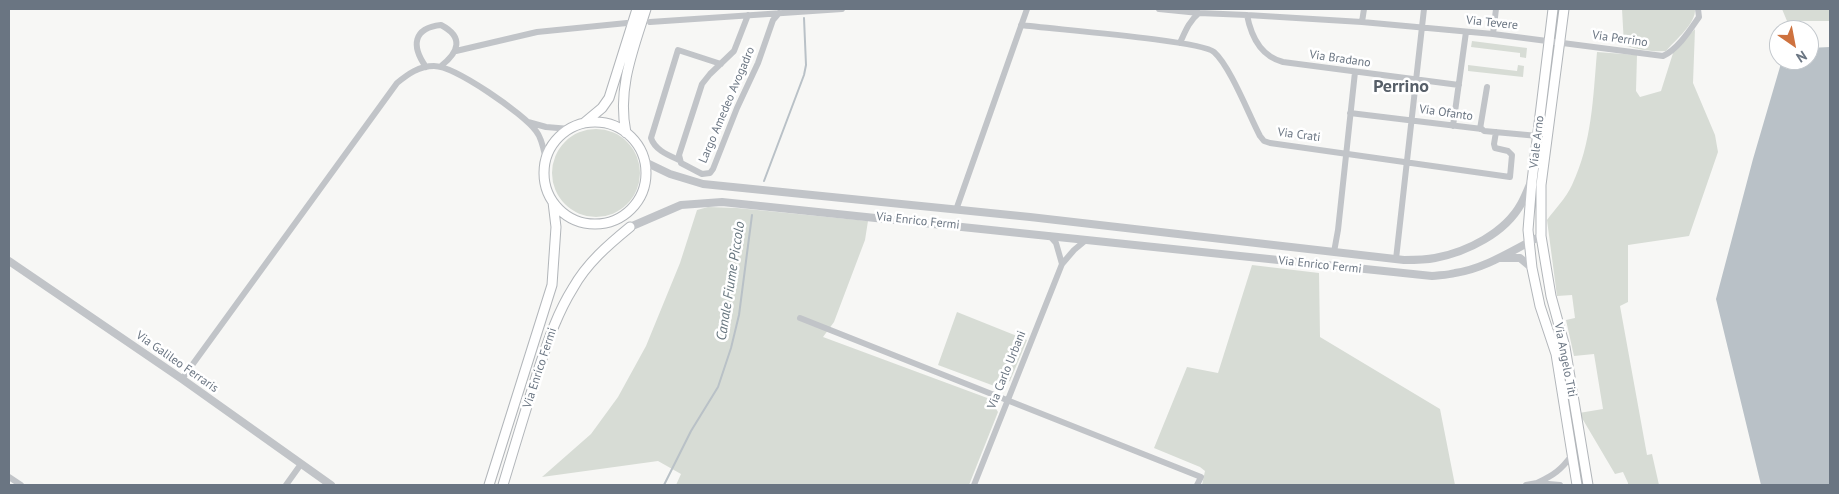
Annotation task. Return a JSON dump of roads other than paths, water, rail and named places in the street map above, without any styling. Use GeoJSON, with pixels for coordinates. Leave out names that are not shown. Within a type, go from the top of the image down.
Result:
{"type":"FeatureCollection","features":[{"type":"Feature","properties":{"kind":"main road"},"geometry":{"type":"LineString","coordinates":[[583,123],[598,122],[613,125],[626,132],[638,146],[645,162],[646,178],[642,193],[633,206],[622,216],[607,222],[592,224],[577,221],[563,213],[553,202],[546,188],[544,172],[546,160],[554,142],[602,108],[609,98],[637,9]]}},
{"type":"Feature","properties":{"kind":"main road"},"geometry":{"type":"LineString","coordinates":[[626,132],[622,116],[623,92],[627,70],[646,9]]}},
{"type":"Feature","properties":{"kind":"main road","name":"Viale Arno"},"geometry":{"type":"LineString","coordinates":[[1530,242],[1528,214],[1553,9]]}},
{"type":"Feature","properties":{"kind":"main road","name":"Viale Arno"},"geometry":{"type":"LineString","coordinates":[[1542,236],[1541,185],[1564,9]]}},
{"type":"Feature","properties":{"kind":"main road","name":"Via Enrico Fermi"},"geometry":{"type":"LineString","coordinates":[[489,485],[552,285],[556,227],[553,202]]}},
{"type":"Feature","properties":{"kind":"main road"},"geometry":{"type":"LineString","coordinates":[[607,222],[630,227],[633,206]]}},
{"type":"Feature","properties":{"kind":"main road","name":"Via Enrico Fermi"},"geometry":{"type":"LineString","coordinates":[[503,485],[530,395],[555,322],[587,268],[607,246],[630,227]]}},
{"type":"Feature","properties":{"kind":"main road","name":"Via Angelo Titi"},"geometry":{"type":"LineString","coordinates":[[1542,236],[1551,296],[1565,348],[1588,485]]}},
{"type":"Feature","properties":{"kind":"main road","name":"Via Angelo Titi"},"geometry":{"type":"LineString","coordinates":[[1530,242],[1532,268],[1540,306],[1556,354],[1577,485]]}},
{"type":"Feature","properties":{"kind":"street"},"geometry":{"type":"LineString","coordinates":[[650,22],[842,9]]}},
{"type":"Feature","properties":{"kind":"street","name":"Via Enrico Fermi"},"geometry":{"type":"LineString","coordinates":[[956,210],[1027,9]]}},
{"type":"Feature","properties":{"kind":"street","name":"Via Tevere"},"geometry":{"type":"LineString","coordinates":[[1159,9],[1362,22],[1549,41]]}},
{"type":"Feature","properties":{"kind":"street"},"geometry":{"type":"LineString","coordinates":[[1362,22],[1364,9]]}},
{"type":"Feature","properties":{"kind":"street"},"geometry":{"type":"LineString","coordinates":[[1396,259],[1424,9]]}},
{"type":"Feature","properties":{"kind":"street"},"geometry":{"type":"LineString","coordinates":[[1493,34],[1496,9]]}},
{"type":"Feature","properties":{"kind":"street","name":"Via Perrino"},"geometry":{"type":"LineString","coordinates":[[1560,42],[1663,56],[1669,53],[1691,28],[1699,17],[1698,9]]}},
{"type":"Feature","properties":{"kind":"street","name":"Largo Amedeo Avogadro"},"geometry":{"type":"LineString","coordinates":[[721,64],[678,50],[651,138],[653,144],[660,150],[702,174],[713,169],[737,108],[758,63],[773,20],[779,13]]}},
{"type":"Feature","properties":{"kind":"street"},"geometry":{"type":"LineString","coordinates":[[1180,43],[1193,17],[1199,13]]}},
{"type":"Feature","properties":{"kind":"street","name":"Via Bradano"},"geometry":{"type":"LineString","coordinates":[[1246,14],[1250,32],[1266,55],[1273,59],[1282,62],[1459,85]]}},
{"type":"Feature","properties":{"kind":"street","name":"Largo Amedeo Avogadro"},"geometry":{"type":"LineString","coordinates":[[679,160],[702,84],[734,51],[748,15]]}},
{"type":"Feature","properties":{"kind":"street"},"geometry":{"type":"LineString","coordinates":[[441,66],[456,52],[537,32],[627,23]]}},
{"type":"Feature","properties":{"kind":"street"},"geometry":{"type":"LineString","coordinates":[[426,67],[419,57],[416,48],[418,35],[424,29],[441,25],[450,30],[454,37],[456,52]]}},
{"type":"Feature","properties":{"kind":"street","name":"Via Crati"},"geometry":{"type":"LineString","coordinates":[[1021,25],[1180,43],[1213,51],[1224,64],[1264,141],[1510,177],[1512,155],[1508,151],[1495,148],[1496,132]]}},
{"type":"Feature","properties":{"kind":"street"},"geometry":{"type":"LineString","coordinates":[[1453,126],[1466,32]]}},
{"type":"Feature","properties":{"kind":"street"},"geometry":{"type":"LineString","coordinates":[[1549,41],[1560,42]]}},
{"type":"Feature","properties":{"kind":"street"},"geometry":{"type":"LineString","coordinates":[[182,378],[397,84],[413,71],[426,67],[441,66],[476,84],[527,121],[537,132],[546,160]]}},
{"type":"Feature","properties":{"kind":"street"},"geometry":{"type":"LineString","coordinates":[[1334,252],[1355,72]]}},
{"type":"Feature","properties":{"kind":"street"},"geometry":{"type":"LineString","coordinates":[[1481,129],[1488,87]]}},
{"type":"Feature","properties":{"kind":"street","name":"Via Ofanto"},"geometry":{"type":"LineString","coordinates":[[1350,113],[1481,129],[1484,131],[1538,136]]}},
{"type":"Feature","properties":{"kind":"street"},"geometry":{"type":"LineString","coordinates":[[527,121],[546,127],[570,129]]}},
{"type":"Feature","properties":{"kind":"street","name":"Via Enrico Fermi"},"geometry":{"type":"LineString","coordinates":[[645,162],[670,174],[703,184],[1396,259],[1434,259],[1464,250],[1480,242],[1498,230],[1521,205],[1532,181]]}},
{"type":"Feature","properties":{"kind":"street","name":"Via Enrico Fermi"},"geometry":{"type":"LineString","coordinates":[[630,227],[681,205],[722,202],[1432,276],[1457,273],[1499,258],[1542,236]]}},
{"type":"Feature","properties":{"kind":"street"},"geometry":{"type":"LineString","coordinates":[[1050,236],[1056,243],[1062,264]]}},
{"type":"Feature","properties":{"kind":"street","name":"Via Carlo Urbani"},"geometry":{"type":"LineString","coordinates":[[974,485],[1062,264],[1086,240]]}},
{"type":"Feature","properties":{"kind":"street","name":"Via Enrico Fermi"},"geometry":{"type":"LineString","coordinates":[[1499,258],[1520,258],[1532,268]]}},
{"type":"Feature","properties":{"kind":"street","name":"Via Galileo Ferraris"},"geometry":{"type":"LineString","coordinates":[[9,261],[182,378],[331,485]]}},
{"type":"Feature","properties":{"kind":"street"},"geometry":{"type":"LineString","coordinates":[[800,318],[1201,477],[1197,485]]}},
{"type":"Feature","properties":{"kind":"street"},"geometry":{"type":"LineString","coordinates":[[1526,485],[1537,483],[1553,476],[1572,455]]}},
{"type":"Feature","properties":{"kind":"street"},"geometry":{"type":"LineString","coordinates":[[286,485],[301,464]]}},
{"type":"Feature","properties":{"kind":"street"},"geometry":{"type":"LineString","coordinates":[[9,477],[21,485]]}},
{"type":"Feature","properties":{"kind":"street"},"geometry":{"type":"LineString","coordinates":[[1537,483],[1560,485]]}},
{"type":"Feature","properties":{"kind":"waterway","name":"Canale Fiume Piccolo"},"geometry":{"type":"LineString","coordinates":[[764,181],[804,75],[806,65],[804,18]]}},
{"type":"Feature","properties":{"kind":"waterway","name":"Canale Fiume Piccolo"},"geometry":{"type":"LineString","coordinates":[[664,485],[691,431],[718,387],[731,348],[739,315],[752,215]]}},
{"type":"Feature","properties":{"kind":"district","name":"Perrino"},"geometry":{"type":"Point","coordinates":[1401,87]}}]}
